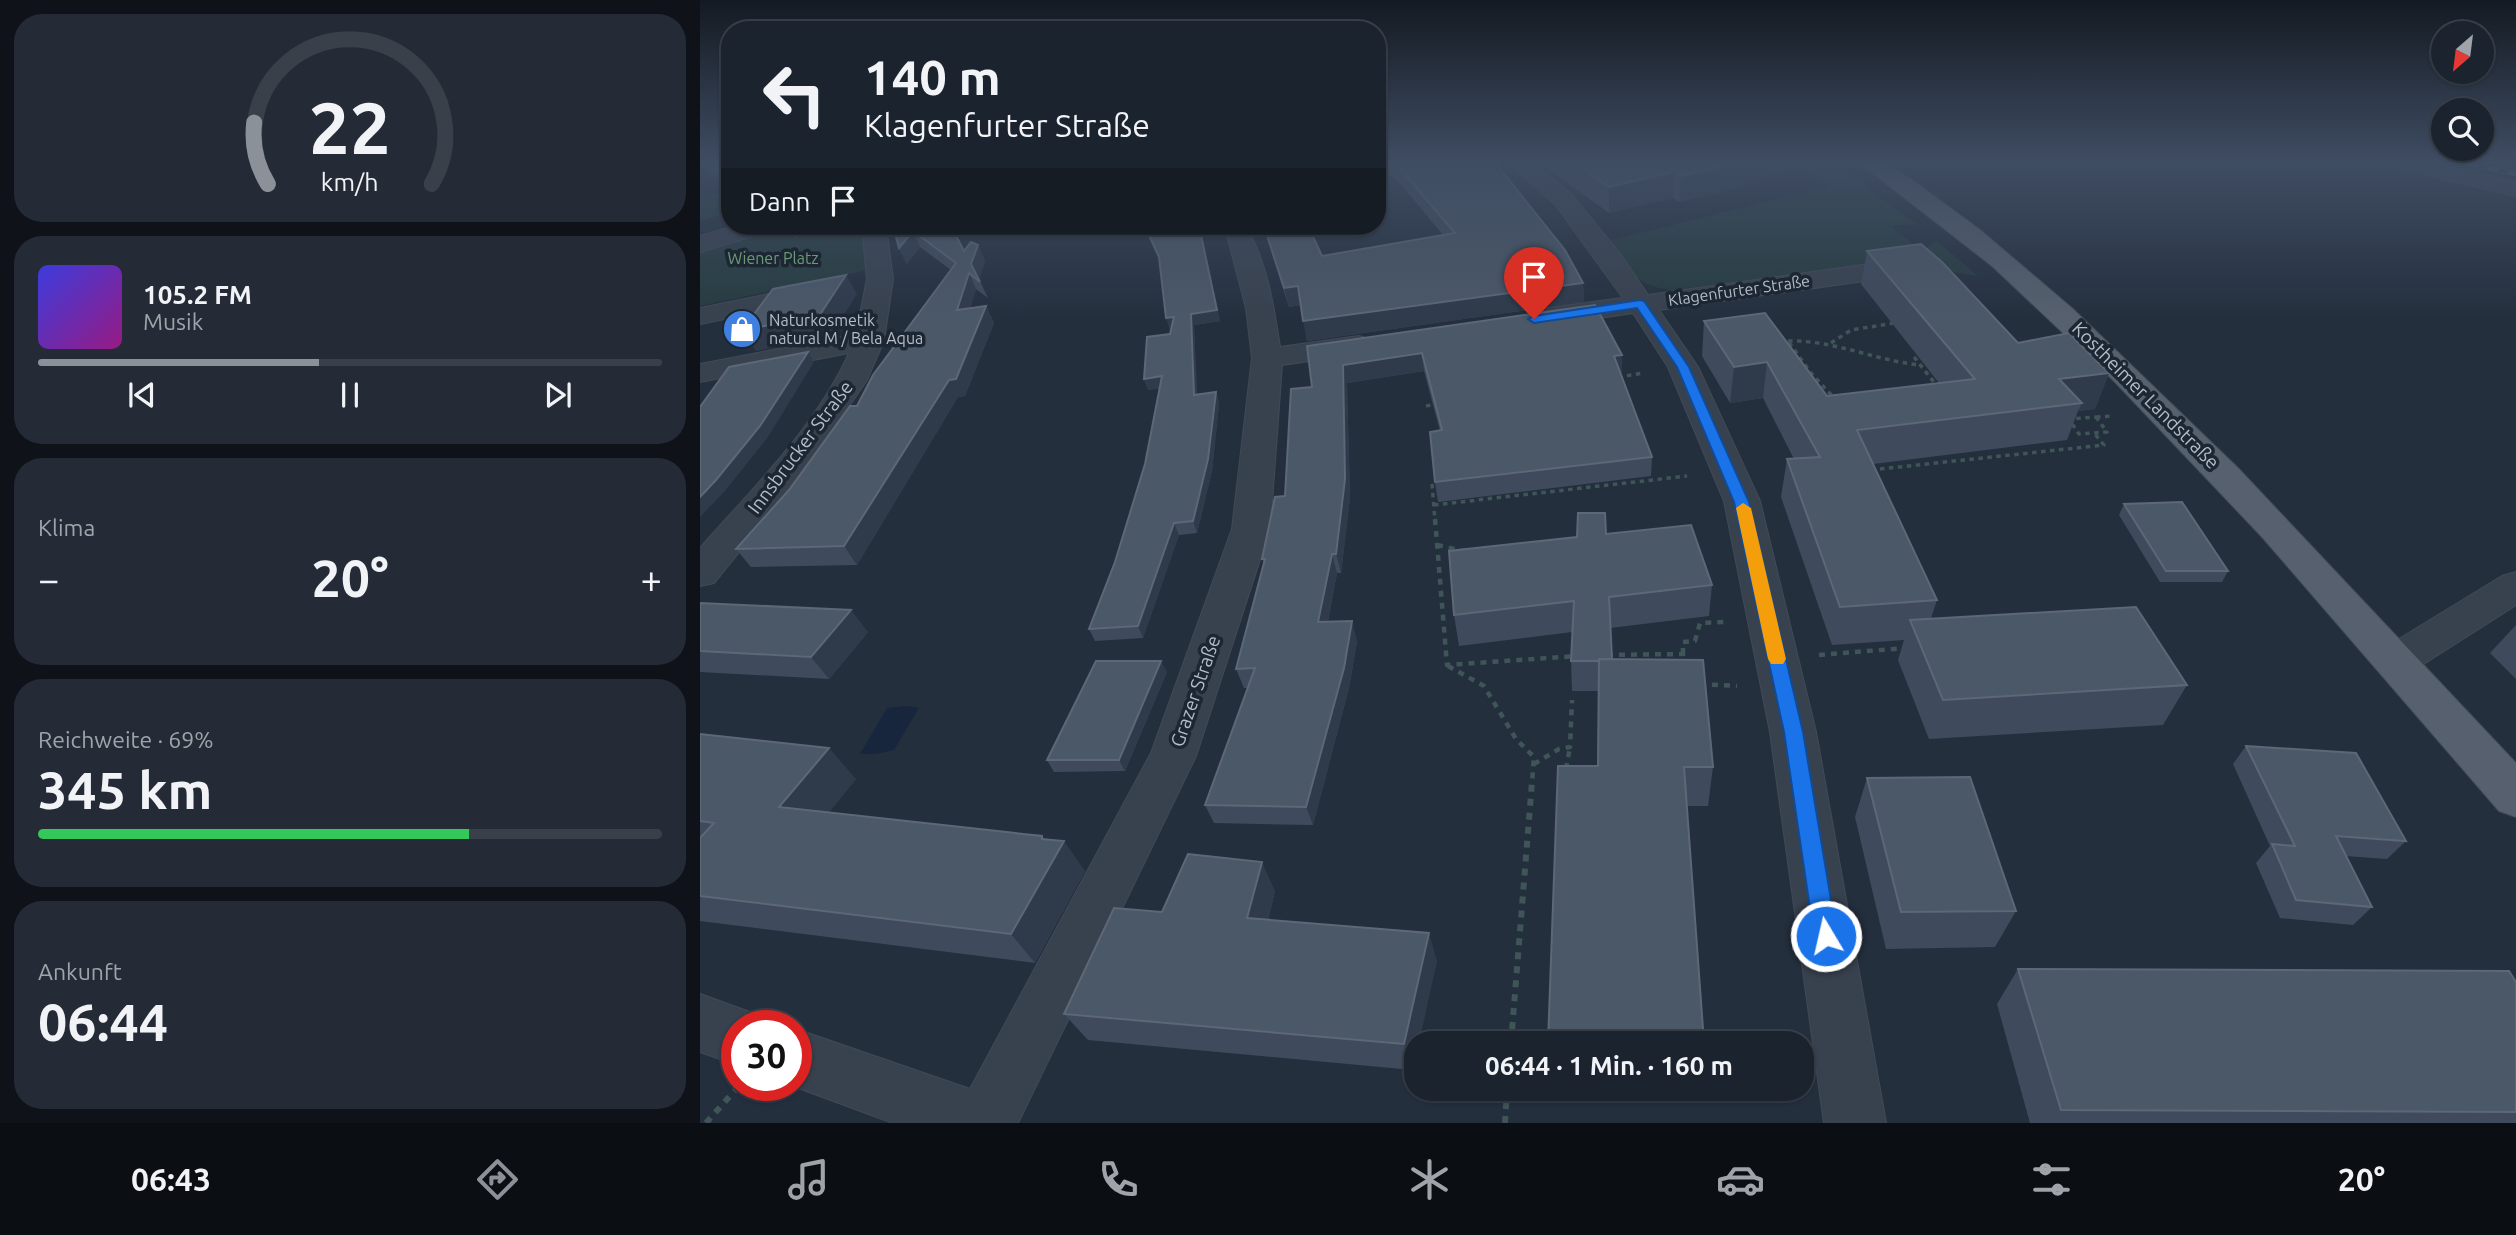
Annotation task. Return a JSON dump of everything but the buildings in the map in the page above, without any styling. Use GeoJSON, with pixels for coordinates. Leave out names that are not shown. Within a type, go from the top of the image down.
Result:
{"type":"FeatureCollection","features":[{"type":"Feature","properties":{"kind":"main road","name":"Kostheimer Landstraße"},"geometry":{"type":"LineString","coordinates":[[1943,213],[1965,229],[2055,306],[2193,439],[2272,523],[2516,796]]}},
{"type":"Feature","properties":{"kind":"street"},"geometry":{"type":"LineString","coordinates":[[1574,213],[1612,261],[1683,367],[1742,502],[1793,732],[1855,1123]]}},
{"type":"Feature","properties":{"kind":"street"},"geometry":{"type":"LineString","coordinates":[[700,244],[730,235]]}},
{"type":"Feature","properties":{"kind":"street","name":"Innsbrucker Straße"},"geometry":{"type":"LineString","coordinates":[[700,572],[790,467],[852,380],[869,340],[857,284],[871,235]]}},
{"type":"Feature","properties":{"kind":"street","name":"Grazer Straße"},"geometry":{"type":"LineString","coordinates":[[986,1123],[1173,756],[1251,529],[1267,358],[1260,308],[1239,235]]}},
{"type":"Feature","properties":{"kind":"street","name":"Klagenfurter Straße"},"geometry":{"type":"LineString","coordinates":[[1516,322],[1921,265]]}},
{"type":"Feature","properties":{"kind":"street"},"geometry":{"type":"LineString","coordinates":[[700,316],[857,284]]}},
{"type":"Feature","properties":{"kind":"street"},"geometry":{"type":"LineString","coordinates":[[700,373],[869,340]]}},
{"type":"Feature","properties":{"kind":"street"},"geometry":{"type":"LineString","coordinates":[[1267,358],[1392,340]]}},
{"type":"Feature","properties":{"kind":"street"},"geometry":{"type":"LineString","coordinates":[[2396,661],[2516,586]]}},
{"type":"Feature","properties":{"kind":"street"},"geometry":{"type":"LineString","coordinates":[[700,1023],[721,1030]]}},
{"type":"Feature","properties":{"kind":"street"},"geometry":{"type":"LineString","coordinates":[[812,1064],[978,1123]]}},
{"type":"Feature","properties":{"kind":"path"},"geometry":{"type":"LineString","coordinates":[[1831,343],[1841,333],[1851,330],[1898,323]]}},
{"type":"Feature","properties":{"kind":"path"},"geometry":{"type":"LineString","coordinates":[[1777,343],[1812,340],[1831,343],[1879,360],[1919,365]]}},
{"type":"Feature","properties":{"kind":"path"},"geometry":{"type":"LineString","coordinates":[[1788,341],[1825,390],[1838,400]]}},
{"type":"Feature","properties":{"kind":"path"},"geometry":{"type":"LineString","coordinates":[[1914,357],[1942,394]]}},
{"type":"Feature","properties":{"kind":"path"},"geometry":{"type":"LineString","coordinates":[[1615,377],[1683,367]]}},
{"type":"Feature","properties":{"kind":"path"},"geometry":{"type":"LineString","coordinates":[[1426,406],[1440,404]]}},
{"type":"Feature","properties":{"kind":"path"},"geometry":{"type":"LineString","coordinates":[[2070,412],[2076,419]]}},
{"type":"Feature","properties":{"kind":"path"},"geometry":{"type":"LineString","coordinates":[[2096,417],[2107,432],[2079,434],[2068,419],[2076,419],[2096,417],[2124,415]]}},
{"type":"Feature","properties":{"kind":"path"},"geometry":{"type":"LineString","coordinates":[[1867,471],[2104,445],[2094,433]]}},
{"type":"Feature","properties":{"kind":"path"},"geometry":{"type":"LineString","coordinates":[[1434,505],[1730,471]]}},
{"type":"Feature","properties":{"kind":"path"},"geometry":{"type":"LineString","coordinates":[[1432,484],[1447,665]]}},
{"type":"Feature","properties":{"kind":"path"},"geometry":{"type":"LineString","coordinates":[[1437,545],[1471,552]]}},
{"type":"Feature","properties":{"kind":"path"},"geometry":{"type":"LineString","coordinates":[[1682,673],[1683,642],[1695,641],[1700,623],[1768,619]]}},
{"type":"Feature","properties":{"kind":"path"},"geometry":{"type":"LineString","coordinates":[[1695,683],[1780,673],[1913,648]]}},
{"type":"Feature","properties":{"kind":"path"},"geometry":{"type":"LineString","coordinates":[[1604,655],[1683,654]]}},
{"type":"Feature","properties":{"kind":"path"},"geometry":{"type":"LineString","coordinates":[[1447,665],[1591,655]]}},
{"type":"Feature","properties":{"kind":"path"},"geometry":{"type":"LineString","coordinates":[[1447,665],[1484,686],[1516,739],[1534,757],[1512,1031]]}},
{"type":"Feature","properties":{"kind":"path"},"geometry":{"type":"LineString","coordinates":[[1566,769],[1572,700]]}},
{"type":"Feature","properties":{"kind":"path"},"geometry":{"type":"LineString","coordinates":[[1533,765],[1559,749],[1570,747]]}},
{"type":"Feature","properties":{"kind":"path"},"geometry":{"type":"LineString","coordinates":[[706,1123],[726,1101]]}},
{"type":"Feature","properties":{"kind":"path"},"geometry":{"type":"LineString","coordinates":[[1505,1123],[1506,1101]]}},
{"type":"Feature","properties":{"kind":"green space"},"geometry":{"type":"Polygon","coordinates":[[[700,213],[721,213],[721,215],[700,221],[700,213]]]}},
{"type":"Feature","properties":{"kind":"green space"},"geometry":{"type":"Polygon","coordinates":[[[1719,213],[1903,213],[1917,224],[1892,226],[1916,247],[1859,265],[1674,290],[1642,281],[1627,268],[1608,241],[1719,213]]]}},
{"type":"Feature","properties":{"kind":"green space","name":"Wiener Platz"},"geometry":{"type":"Polygon","coordinates":[[[739,235],[860,235],[873,269],[700,306],[700,247],[739,235]]]}},
{"type":"Feature","properties":{"kind":"green space"},"geometry":{"type":"Polygon","coordinates":[[[1937,241],[1978,276],[1953,272],[1921,251],[1937,241]]]}},
{"type":"Feature","properties":{"kind":"water"},"geometry":{"type":"Polygon","coordinates":[[[887,708],[919,708],[894,750],[860,754],[887,708]]]}},
{"type":"Feature","properties":{"kind":"slow traffic"},"geometry":{"type":"LineString","coordinates":[[1743,508],[1777,659]]}},
{"type":"Feature","properties":{"kind":"place","name":"Naturkosmetik natural M / Bela Aqua"},"geometry":{"type":"Point","coordinates":[742,329]}},
{"type":"Feature","properties":{"kind":"route"},"geometry":{"type":"LineString","coordinates":[[1534,319],[1640,304],[1683,367],[1742,502],[1793,732],[1826,936]]}}]}
